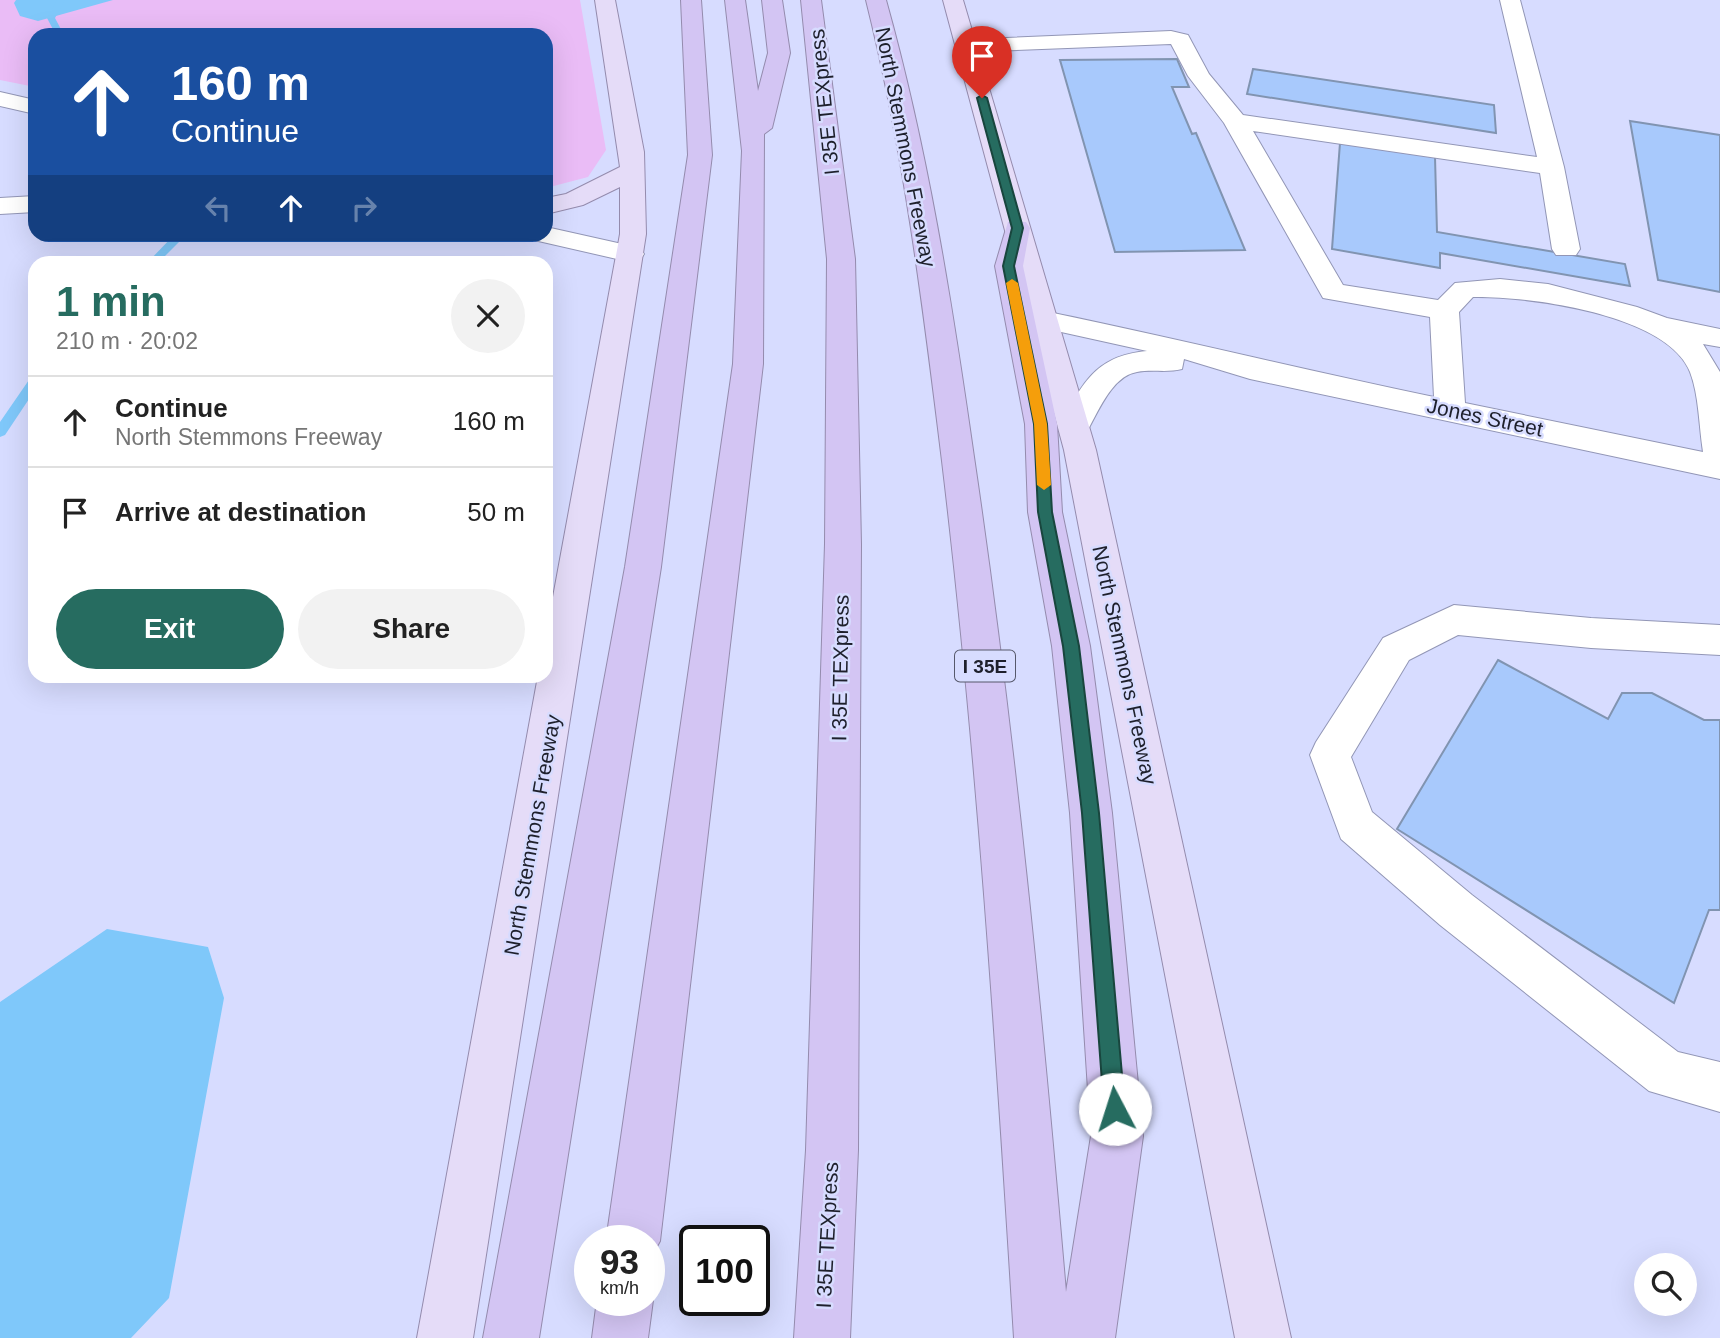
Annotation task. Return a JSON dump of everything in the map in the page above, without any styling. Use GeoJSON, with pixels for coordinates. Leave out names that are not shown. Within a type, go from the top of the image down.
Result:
{"type":"FeatureCollection","features":[{"type":"Feature","properties":{"kind":"highway"},"geometry":{"type":"LineString","coordinates":[[511,1338],[643,567],[700,155],[691,0]]}},
{"type":"Feature","properties":{"kind":"highway"},"geometry":{"type":"LineString","coordinates":[[635,1225],[748,364],[754,151],[735,0]]}},
{"type":"Feature","properties":{"kind":"highway"},"geometry":{"type":"LineString","coordinates":[[754,151],[779,53],[772,0]]}},
{"type":"Feature","properties":{"kind":"highway","name":"I 35E TEXpress"},"geometry":{"type":"LineString","coordinates":[[811,0],[841,273],[843,544],[832,1150],[822,1338]]}},
{"type":"Feature","properties":{"kind":"highway","name":"North Stemmons Freeway"},"geometry":{"type":"LineString","coordinates":[[876,0],[893,65],[924,224],[976,586],[992,727],[1042,1338]]}},
{"type":"Feature","properties":{"kind":"highway"},"geometry":{"type":"LineString","coordinates":[[1017,228],[1009,266],[1041,424],[1045,512],[1071,646],[1091,813],[1117,1136],[1087,1338]]}},
{"type":"Feature","properties":{"kind":"highway"},"geometry":{"type":"LineString","coordinates":[[620,1338],[623,1316]]}},
{"type":"Feature","properties":{"kind":"main road","name":"North Stemmons Freeway"},"geometry":{"type":"LineString","coordinates":[[444,1338],[633,234],[632,170],[605,0]]}},
{"type":"Feature","properties":{"kind":"main road","name":"North Stemmons Freeway"},"geometry":{"type":"LineString","coordinates":[[953,0],[1045,320],[1097,524],[1263,1338]]}},
{"type":"Feature","properties":{"kind":"main road"},"geometry":{"type":"LineString","coordinates":[[553,204],[574,200],[632,170]]}},
{"type":"Feature","properties":{"kind":"street"},"geometry":{"type":"LineString","coordinates":[[1510,0],[1552,167],[1566,249]]}},
{"type":"Feature","properties":{"kind":"street"},"geometry":{"type":"LineString","coordinates":[[968,45],[1171,37],[1180,40],[1199,76],[1235,121],[1333,292],[1444,310]]}},
{"type":"Feature","properties":{"kind":"street"},"geometry":{"type":"LineString","coordinates":[[0,100],[28,106]]}},
{"type":"Feature","properties":{"kind":"street"},"geometry":{"type":"LineString","coordinates":[[1235,121],[1552,167]]}},
{"type":"Feature","properties":{"kind":"street"},"geometry":{"type":"LineString","coordinates":[[0,221],[20,205]]}},
{"type":"Feature","properties":{"kind":"street"},"geometry":{"type":"LineString","coordinates":[[553,236],[630,254]]}},
{"type":"Feature","properties":{"kind":"street"},"geometry":{"type":"LineString","coordinates":[[1450,409],[1444,310],[1465,289],[1500,288],[1589,302],[1660,327],[1720,338]]}},
{"type":"Feature","properties":{"kind":"street","name":"Jones Street"},"geometry":{"type":"LineString","coordinates":[[1045,320],[1210,355],[1250,369]]}},
{"type":"Feature","properties":{"kind":"street"},"geometry":{"type":"LineString","coordinates":[[1660,327],[1691,349],[1705,372],[1720,453]]}},
{"type":"Feature","properties":{"kind":"street","name":"Jones Street"},"geometry":{"type":"LineString","coordinates":[[1074,427],[1106,375],[1116,365],[1150,360],[1250,369],[1720,467]]}},
{"type":"Feature","properties":{"kind":"street"},"geometry":{"type":"LineString","coordinates":[[1720,640],[1591,633],[1454,620],[1396,649],[1330,755],[1356,825],[1436,893],[1666,1074],[1720,1087]]}},
{"type":"Feature","properties":{"kind":"shaded area"},"geometry":{"type":"Polygon","coordinates":[[[0,0],[580,0],[606,150],[588,177],[553,186],[553,28],[28,28],[28,86],[0,80],[0,0]]]}},
{"type":"Feature","properties":{"kind":"water"},"geometry":{"type":"Polygon","coordinates":[[[16,0],[113,0],[38,21],[20,16],[14,3],[16,0]]]}},
{"type":"Feature","properties":{"kind":"water"},"geometry":{"type":"Polygon","coordinates":[[[107,929],[208,947],[224,998],[169,1298],[131,1338],[0,1338],[0,1002],[107,929]]]}},
{"type":"Feature","properties":{"kind":"building"},"geometry":{"type":"Polygon","coordinates":[[[1177,59],[1189,87],[1172,87],[1192,134],[1196,133],[1245,250],[1115,252],[1060,60],[1177,59]]]}},
{"type":"Feature","properties":{"kind":"building"},"geometry":{"type":"Polygon","coordinates":[[[1253,69],[1494,105],[1496,133],[1247,94],[1253,69]]]}},
{"type":"Feature","properties":{"kind":"building"},"geometry":{"type":"Polygon","coordinates":[[[1630,121],[1720,135],[1720,292],[1658,280],[1630,121]]]}},
{"type":"Feature","properties":{"kind":"building"},"geometry":{"type":"Polygon","coordinates":[[[1340,143],[1435,157],[1437,232],[1625,264],[1630,286],[1440,253],[1440,268],[1332,249],[1340,143]]]}},
{"type":"Feature","properties":{"kind":"building"},"geometry":{"type":"Polygon","coordinates":[[[1498,660],[1608,719],[1622,693],[1652,693],[1704,720],[1720,720],[1720,910],[1709,910],[1674,1003],[1397,829],[1498,660]]]}},
{"type":"Feature","properties":{"kind":"waterway"},"geometry":{"type":"LineString","coordinates":[[56,28],[51,18],[61,0]]}},
{"type":"Feature","properties":{"kind":"waterway"},"geometry":{"type":"LineString","coordinates":[[159,256],[174,242]]}},
{"type":"Feature","properties":{"kind":"waterway"},"geometry":{"type":"LineString","coordinates":[[0,432],[28,390]]}},
{"type":"Feature","properties":{"kind":"slow traffic"},"geometry":{"type":"LineString","coordinates":[[1012,283],[1041,424],[1044,485]]}},
{"type":"Feature","properties":{"kind":"route"},"geometry":{"type":"LineString","coordinates":[[982,98],[1017,228],[1009,266],[1041,424],[1045,512],[1071,646],[1091,813],[1115,1109]]}}]}
